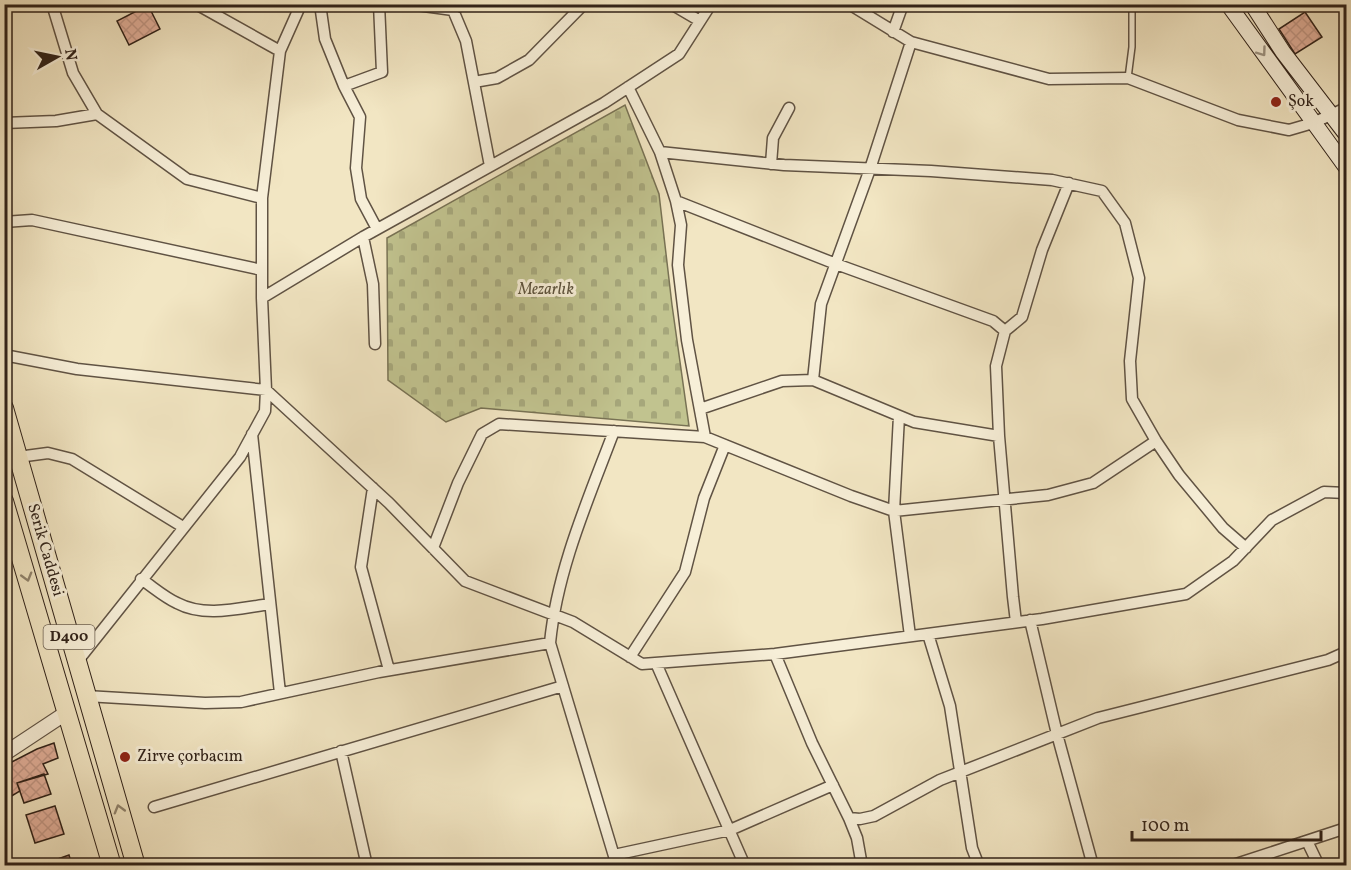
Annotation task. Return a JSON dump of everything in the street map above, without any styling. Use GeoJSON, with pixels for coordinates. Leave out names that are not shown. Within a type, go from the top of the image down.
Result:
{"type":"FeatureCollection","features":[{"type":"Feature","properties":{"kind":"highway","name":"Serik Caddesi"},"geometry":{"type":"LineString","coordinates":[[4,408],[136,866]]}},
{"type":"Feature","properties":{"kind":"highway","name":"Serik Caddesi"},"geometry":{"type":"LineString","coordinates":[[4,501],[10,539],[112,866]]}},
{"type":"Feature","properties":{"kind":"main road"},"geometry":{"type":"LineString","coordinates":[[1228,4],[1347,167]]}},
{"type":"Feature","properties":{"kind":"main road"},"geometry":{"type":"LineString","coordinates":[[1252,4],[1283,52],[1347,134]]}},
{"type":"Feature","properties":{"kind":"street"},"geometry":{"type":"LineString","coordinates":[[52,4],[73,73],[97,114],[187,179],[262,198]]}},
{"type":"Feature","properties":{"kind":"street"},"geometry":{"type":"LineString","coordinates":[[195,4],[280,51]]}},
{"type":"Feature","properties":{"kind":"street"},"geometry":{"type":"LineString","coordinates":[[77,663],[141,579],[240,457],[265,411],[262,198],[280,51],[301,4]]}},
{"type":"Feature","properties":{"kind":"street"},"geometry":{"type":"LineString","coordinates":[[320,4],[325,39],[344,86],[360,117],[356,168],[361,199],[377,229]]}},
{"type":"Feature","properties":{"kind":"street"},"geometry":{"type":"LineString","coordinates":[[344,86],[382,72],[379,4]]}},
{"type":"Feature","properties":{"kind":"street"},"geometry":{"type":"LineString","coordinates":[[474,81],[497,78],[529,60],[584,4]]}},
{"type":"Feature","properties":{"kind":"street"},"geometry":{"type":"LineString","coordinates":[[671,4],[700,21]]}},
{"type":"Feature","properties":{"kind":"street"},"geometry":{"type":"LineString","coordinates":[[262,298],[377,229],[604,103],[679,54],[711,4]]}},
{"type":"Feature","properties":{"kind":"street"},"geometry":{"type":"LineString","coordinates":[[849,4],[911,42],[1049,79],[1128,78],[1238,120],[1288,130],[1313,123],[1347,108]]}},
{"type":"Feature","properties":{"kind":"street"},"geometry":{"type":"LineString","coordinates":[[893,32],[903,4]]}},
{"type":"Feature","properties":{"kind":"street"},"geometry":{"type":"LineString","coordinates":[[410,5],[458,7],[490,166]]}},
{"type":"Feature","properties":{"kind":"street"},"geometry":{"type":"LineString","coordinates":[[813,380],[822,304],[870,169],[911,42]]}},
{"type":"Feature","properties":{"kind":"street"},"geometry":{"type":"LineString","coordinates":[[628,87],[660,152],[676,201],[681,225],[678,265],[687,340],[705,437]]}},
{"type":"Feature","properties":{"kind":"street"},"geometry":{"type":"LineString","coordinates":[[771,164],[772,138],[789,108]]}},
{"type":"Feature","properties":{"kind":"street"},"geometry":{"type":"LineString","coordinates":[[4,123],[56,121],[97,114]]}},
{"type":"Feature","properties":{"kind":"street"},"geometry":{"type":"LineString","coordinates":[[660,152],[771,164],[1052,180],[1102,191],[1125,223],[1138,278],[1130,361],[1132,399],[1179,475],[1223,528],[1246,548]]}},
{"type":"Feature","properties":{"kind":"street"},"geometry":{"type":"LineString","coordinates":[[1016,622],[999,436],[996,366],[1005,331],[1022,317],[1042,250],[1069,183]]}},
{"type":"Feature","properties":{"kind":"street"},"geometry":{"type":"LineString","coordinates":[[676,201],[836,264],[993,321],[1005,331]]}},
{"type":"Feature","properties":{"kind":"street"},"geometry":{"type":"LineString","coordinates":[[4,222],[32,220],[262,270]]}},
{"type":"Feature","properties":{"kind":"street"},"geometry":{"type":"LineString","coordinates":[[363,237],[373,284],[375,344]]}},
{"type":"Feature","properties":{"kind":"street"},"geometry":{"type":"LineString","coordinates":[[4,355],[77,369],[266,390],[373,488],[465,580],[573,622],[642,664],[775,654],[1030,620],[1186,594],[1233,561],[1272,520],[1324,492],[1347,493]]}},
{"type":"Feature","properties":{"kind":"street"},"geometry":{"type":"LineString","coordinates":[[700,409],[782,381],[813,380],[914,422],[999,436]]}},
{"type":"Feature","properties":{"kind":"street"},"geometry":{"type":"LineString","coordinates":[[898,416],[894,511],[910,636]]}},
{"type":"Feature","properties":{"kind":"street"},"geometry":{"type":"LineString","coordinates":[[433,548],[458,483],[482,434],[499,424],[705,437],[894,511],[1048,495],[1093,483],[1156,441]]}},
{"type":"Feature","properties":{"kind":"street"},"geometry":{"type":"LineString","coordinates":[[614,431],[574,537],[553,614],[550,643],[616,860],[730,830],[833,785]]}},
{"type":"Feature","properties":{"kind":"street"},"geometry":{"type":"LineString","coordinates":[[252,435],[280,693]]}},
{"type":"Feature","properties":{"kind":"street"},"geometry":{"type":"LineString","coordinates":[[630,657],[685,572],[704,498],[725,445]]}},
{"type":"Feature","properties":{"kind":"street"},"geometry":{"type":"LineString","coordinates":[[18,457],[48,453],[72,459],[183,527]]}},
{"type":"Feature","properties":{"kind":"street"},"geometry":{"type":"LineString","coordinates":[[373,488],[361,567],[389,670]]}},
{"type":"Feature","properties":{"kind":"street"},"geometry":{"type":"LineString","coordinates":[[141,579],[176,603],[193,609],[220,611],[270,604]]}},
{"type":"Feature","properties":{"kind":"street"},"geometry":{"type":"LineString","coordinates":[[1030,620],[1057,734],[1093,866]]}},
{"type":"Feature","properties":{"kind":"street"},"geometry":{"type":"LineString","coordinates":[[928,634],[950,706],[972,848],[979,866]]}},
{"type":"Feature","properties":{"kind":"street"},"geometry":{"type":"LineString","coordinates":[[86,696],[205,703],[241,702],[389,670],[550,643]]}},
{"type":"Feature","properties":{"kind":"street"},"geometry":{"type":"LineString","coordinates":[[849,818],[860,819],[874,816],[940,780],[1098,718],[1328,660],[1347,652]]}},
{"type":"Feature","properties":{"kind":"street"},"geometry":{"type":"LineString","coordinates":[[775,654],[812,742],[849,818],[857,838],[862,866]]}},
{"type":"Feature","properties":{"kind":"street"},"geometry":{"type":"LineString","coordinates":[[656,663],[745,866]]}},
{"type":"Feature","properties":{"kind":"street"},"geometry":{"type":"LineString","coordinates":[[154,807],[563,686]]}},
{"type":"Feature","properties":{"kind":"street"},"geometry":{"type":"LineString","coordinates":[[4,754],[66,713]]}},
{"type":"Feature","properties":{"kind":"street"},"geometry":{"type":"LineString","coordinates":[[341,752],[367,866]]}},
{"type":"Feature","properties":{"kind":"street"},"geometry":{"type":"LineString","coordinates":[[1230,866],[1347,828]]}},
{"type":"Feature","properties":{"kind":"street"},"geometry":{"type":"LineString","coordinates":[[1306,841],[1319,866]]}},
{"type":"Feature","properties":{"kind":"lane"},"geometry":{"type":"LineString","coordinates":[[1128,78],[1132,47],[1132,4]]}},
{"type":"Feature","properties":{"kind":"green space","name":"Mezarlık"},"geometry":{"type":"Polygon","coordinates":[[[625,105],[659,194],[689,426],[481,408],[446,422],[388,380],[387,238],[625,105]]]}},
{"type":"Feature","properties":{"kind":"building"},"geometry":{"type":"Polygon","coordinates":[[[148,5],[160,29],[129,45],[117,21],[148,5]]]}},
{"type":"Feature","properties":{"kind":"building"},"geometry":{"type":"Polygon","coordinates":[[[1305,12],[1322,37],[1295,54],[1279,29],[1305,12]]]}},
{"type":"Feature","properties":{"kind":"building"},"geometry":{"type":"Polygon","coordinates":[[[54,743],[58,758],[43,764],[48,774],[17,783],[20,791],[10,797],[4,788],[4,766],[54,743]]]}},
{"type":"Feature","properties":{"kind":"building"},"geometry":{"type":"Polygon","coordinates":[[[44,774],[51,794],[24,803],[17,783],[44,774]]]}},
{"type":"Feature","properties":{"kind":"building"},"geometry":{"type":"Polygon","coordinates":[[[55,806],[64,834],[35,843],[26,815],[55,806]]]}},
{"type":"Feature","properties":{"kind":"building"},"geometry":{"type":"Polygon","coordinates":[[[69,855],[72,866],[38,866],[69,855]]]}},
{"type":"Feature","properties":{"kind":"place","name":"Şok"},"geometry":{"type":"Point","coordinates":[1276,102]}},
{"type":"Feature","properties":{"kind":"place","name":"Zirve çorbacım"},"geometry":{"type":"Point","coordinates":[125,757]}}]}
